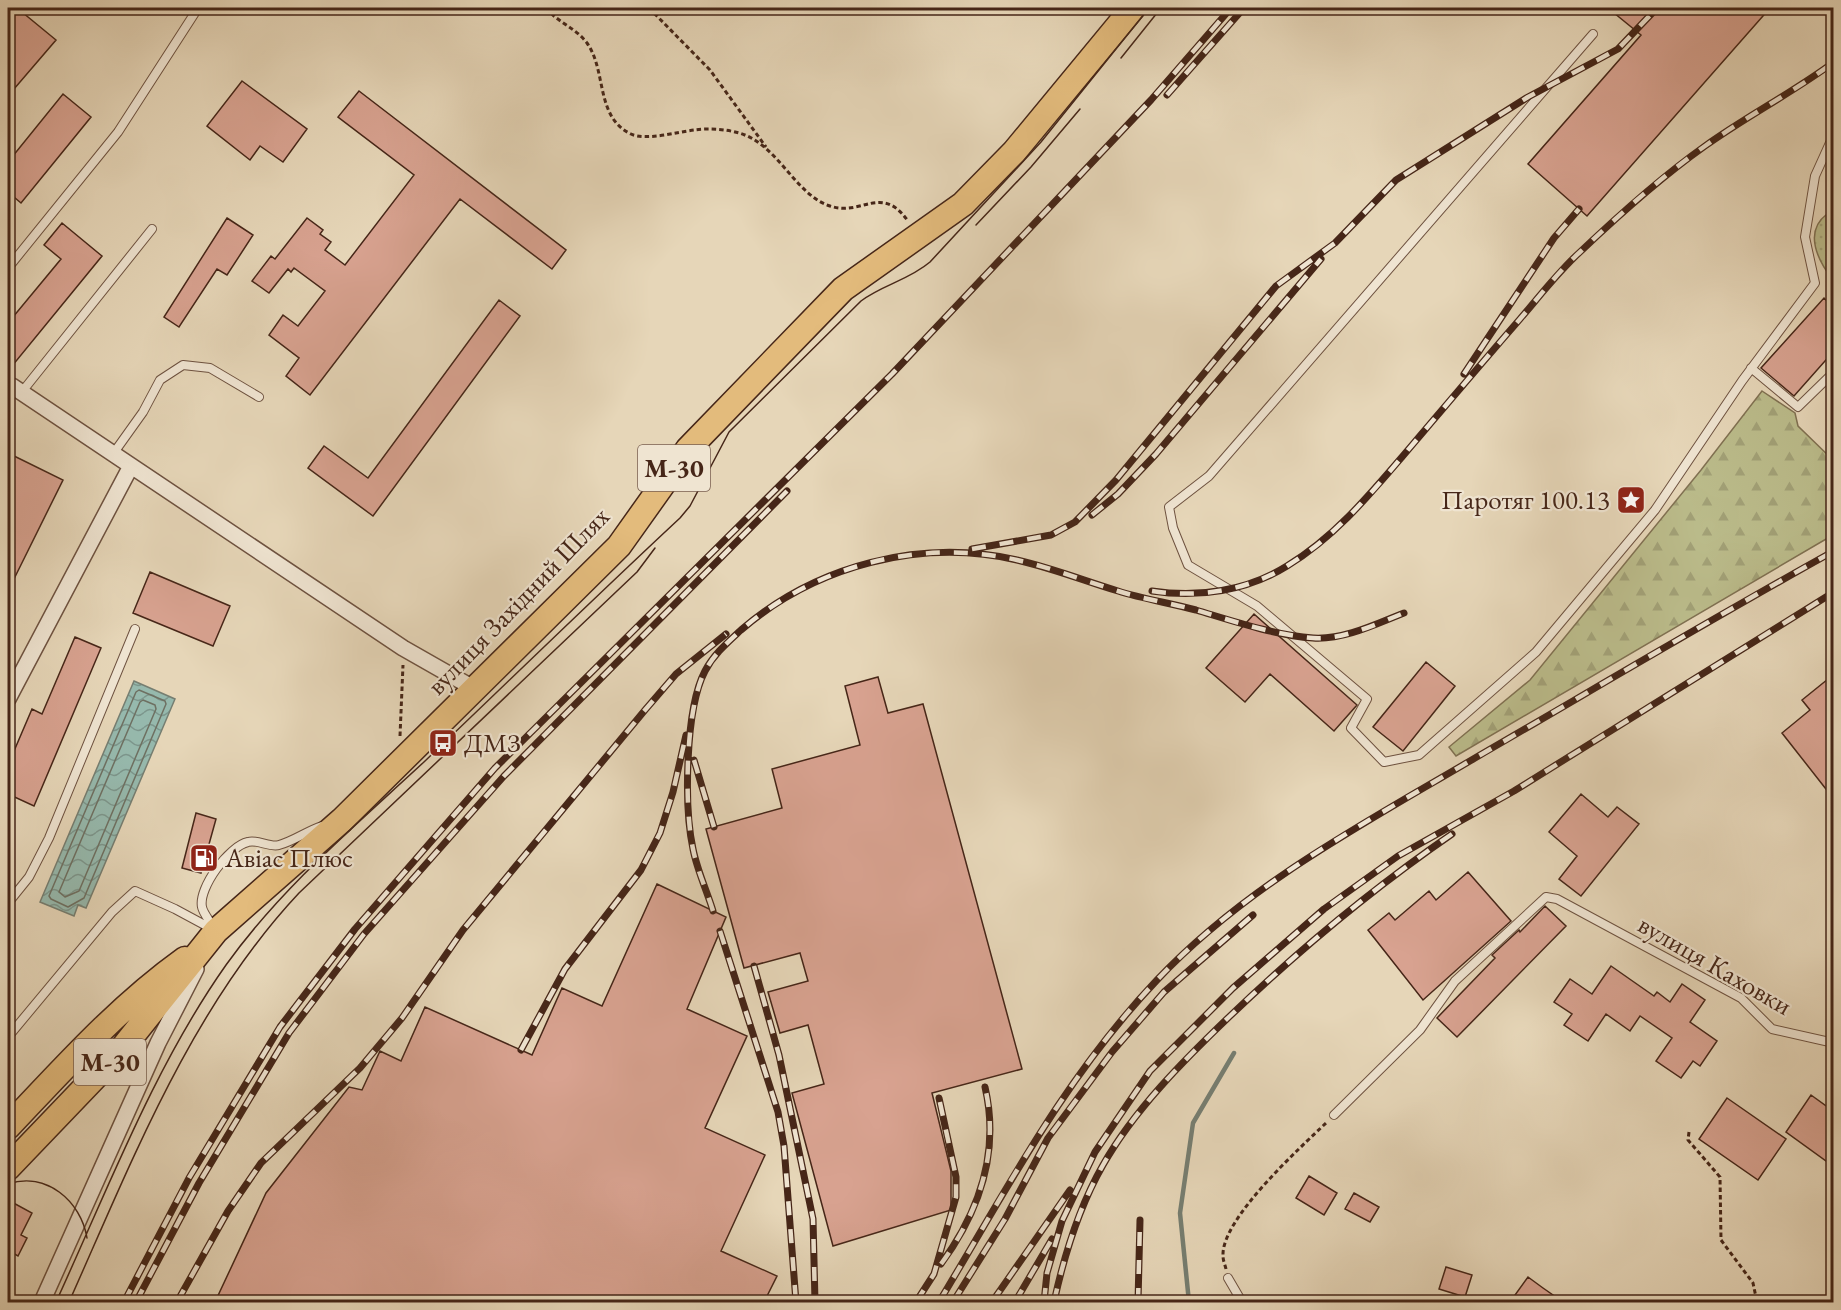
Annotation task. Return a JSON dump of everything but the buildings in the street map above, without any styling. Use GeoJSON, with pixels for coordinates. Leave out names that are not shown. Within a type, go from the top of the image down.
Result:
{"type":"FeatureCollection","features":[{"type":"Feature","properties":{"kind":"highway","name":"вулиця Західний Шлях"},"geometry":{"type":"LineString","coordinates":[[208,939],[342,820],[619,546],[688,449],[843,289],[963,204],[1014,152],[1133,8]]}},
{"type":"Feature","properties":{"kind":"highway","name":"М-30"},"geometry":{"type":"LineString","coordinates":[[8,1127],[104,1026],[150,983],[208,939]]}},
{"type":"Feature","properties":{"kind":"highway","name":"М-30"},"geometry":{"type":"LineString","coordinates":[[8,1168],[121,1050],[208,939]]}},
{"type":"Feature","properties":{"kind":"street"},"geometry":{"type":"LineString","coordinates":[[14,388],[403,648],[475,689]]}},
{"type":"Feature","properties":{"kind":"street"},"geometry":{"type":"LineString","coordinates":[[8,699],[131,466]]}},
{"type":"Feature","properties":{"kind":"street","name":"вулиця Західний Шлях"},"geometry":{"type":"LineString","coordinates":[[42,1302],[158,1043],[208,939]]}},
{"type":"Feature","properties":{"kind":"lane"},"geometry":{"type":"LineString","coordinates":[[8,268],[118,132],[198,8]]}},
{"type":"Feature","properties":{"kind":"lane"},"geometry":{"type":"LineString","coordinates":[[1593,34],[1209,476],[1169,507],[1173,528],[1188,565],[1257,606],[1367,699],[1351,728],[1384,762],[1419,755],[1536,652],[1655,510],[1751,368],[1815,284],[1805,237],[1815,176],[1833,134]]}},
{"type":"Feature","properties":{"kind":"lane"},"geometry":{"type":"LineString","coordinates":[[14,388],[39,366],[152,230]]}},
{"type":"Feature","properties":{"kind":"lane"},"geometry":{"type":"LineString","coordinates":[[113,454],[143,412],[160,380],[183,365],[210,368],[259,397]]}},
{"type":"Feature","properties":{"kind":"lane"},"geometry":{"type":"LineString","coordinates":[[1751,368],[1798,407],[1833,372]]}},
{"type":"Feature","properties":{"kind":"lane"},"geometry":{"type":"LineString","coordinates":[[8,903],[29,877],[49,838],[135,629]]}},
{"type":"Feature","properties":{"kind":"lane"},"geometry":{"type":"LineString","coordinates":[[208,939],[202,907],[203,896],[215,871],[239,845],[249,841],[278,846],[314,829],[342,820]]}},
{"type":"Feature","properties":{"kind":"lane"},"geometry":{"type":"LineString","coordinates":[[8,1037],[112,912],[135,891],[175,909],[208,939]]}},
{"type":"Feature","properties":{"kind":"lane","name":"вулиця Каховки"},"geometry":{"type":"LineString","coordinates":[[1334,1115],[1420,1030],[1455,981],[1546,897],[1557,899],[1741,998],[1772,1029],[1833,1043]]}},
{"type":"Feature","properties":{"kind":"lane"},"geometry":{"type":"LineString","coordinates":[[1228,1278],[1242,1302]]}},
{"type":"Feature","properties":{"kind":"path"},"geometry":{"type":"LineString","coordinates":[[546,8],[588,44],[599,75],[605,104],[615,122],[632,135],[665,135],[716,129],[741,134],[767,148]]}},
{"type":"Feature","properties":{"kind":"path"},"geometry":{"type":"LineString","coordinates":[[649,8],[710,70],[767,148],[810,193],[830,206],[854,207],[874,201],[894,205],[919,237]]}},
{"type":"Feature","properties":{"kind":"path"},"geometry":{"type":"LineString","coordinates":[[399,764],[403,648]]}},
{"type":"Feature","properties":{"kind":"path"},"geometry":{"type":"LineString","coordinates":[[1228,1278],[1222,1254],[1231,1231],[1257,1190],[1334,1115]]}},
{"type":"Feature","properties":{"kind":"path"},"geometry":{"type":"LineString","coordinates":[[1689,1132],[1688,1140],[1720,1177],[1721,1240],[1753,1283],[1757,1302]]}},
{"type":"Feature","properties":{"kind":"green space"},"geometry":{"type":"Polygon","coordinates":[[[1827,214],[1833,217],[1833,280],[1818,256],[1814,238],[1820,221],[1827,214]]]}},
{"type":"Feature","properties":{"kind":"green space"},"geometry":{"type":"Polygon","coordinates":[[[1762,391],[1795,413],[1798,426],[1833,460],[1833,535],[1456,756],[1449,747],[1530,680],[1701,470],[1762,391]]]}},
{"type":"Feature","properties":{"kind":"water"},"geometry":{"type":"Polygon","coordinates":[[[134,681],[175,699],[86,908],[78,905],[74,916],[40,902],[134,681]]]}},
{"type":"Feature","properties":{"kind":"waterway"},"geometry":{"type":"LineString","coordinates":[[1189,1302],[1180,1213],[1193,1123],[1234,1053]]}},
{"type":"Feature","properties":{"kind":"tram line"},"geometry":{"type":"LineString","coordinates":[[56,1302],[134,1129],[176,1045],[200,1004],[248,937],[320,858],[680,518],[690,506],[729,432],[861,301],[930,262],[1041,142],[1149,8]]}},
{"type":"Feature","properties":{"kind":"tram line"},"geometry":{"type":"LineString","coordinates":[[1121,58],[1161,8]]}},
{"type":"Feature","properties":{"kind":"tram line"},"geometry":{"type":"LineString","coordinates":[[976,225],[1031,167],[1080,109]]}},
{"type":"Feature","properties":{"kind":"tram line"},"geometry":{"type":"LineString","coordinates":[[69,1302],[116,1195],[167,1088],[226,986],[261,938],[299,893],[637,572],[655,548]]}},
{"type":"Feature","properties":{"kind":"tram line"},"geometry":{"type":"LineString","coordinates":[[8,1184],[22,1181],[36,1182],[60,1192],[77,1212],[87,1238]]}},
{"type":"Feature","properties":{"kind":"railway"},"geometry":{"type":"LineString","coordinates":[[124,1302],[189,1178],[280,1027],[355,929],[495,768],[892,374],[1151,100],[1231,8]]}},
{"type":"Feature","properties":{"kind":"railway"},"geometry":{"type":"LineString","coordinates":[[1167,95],[1244,8]]}},
{"type":"Feature","properties":{"kind":"railway"},"geometry":{"type":"LineString","coordinates":[[972,549],[1051,535],[1075,522],[1116,480],[1276,286],[1335,243],[1396,180],[1528,97],[1618,49],[1657,8]]}},
{"type":"Feature","properties":{"kind":"railway"},"geometry":{"type":"LineString","coordinates":[[1152,591],[1187,594],[1239,587],[1272,575],[1304,555],[1349,516],[1376,487],[1556,276],[1595,238],[1688,158],[1834,62]]}},
{"type":"Feature","properties":{"kind":"railway"},"geometry":{"type":"LineString","coordinates":[[1464,374],[1554,238],[1579,209]]}},
{"type":"Feature","properties":{"kind":"railway"},"geometry":{"type":"LineString","coordinates":[[1092,515],[1118,494],[1156,454],[1321,259]]}},
{"type":"Feature","properties":{"kind":"railway"},"geometry":{"type":"LineString","coordinates":[[136,1302],[199,1183],[289,1033],[364,934],[504,776],[787,491]]}},
{"type":"Feature","properties":{"kind":"railway"},"geometry":{"type":"LineString","coordinates":[[939,1302],[1013,1176],[1065,1095],[1124,1017],[1192,946],[1268,885],[1349,832],[1834,551]]}},
{"type":"Feature","properties":{"kind":"railway"},"geometry":{"type":"LineString","coordinates":[[713,911],[695,857],[688,809],[690,733],[698,688],[712,659],[741,630],[770,607],[836,573],[871,562],[907,555],[981,554],[1030,563],[1127,594],[1196,610],[1254,627],[1313,638],[1348,634],[1404,613]]}},
{"type":"Feature","properties":{"kind":"railway"},"geometry":{"type":"LineString","coordinates":[[1044,1302],[1047,1273],[1062,1221],[1095,1152],[1150,1071],[1233,988],[1324,909],[1398,856],[1514,791],[1834,592]]}},
{"type":"Feature","properties":{"kind":"railway"},"geometry":{"type":"LineString","coordinates":[[177,1302],[228,1211],[261,1163],[360,1068],[402,1018],[463,930],[645,710],[676,674],[726,634]]}},
{"type":"Feature","properties":{"kind":"railway"},"geometry":{"type":"LineString","coordinates":[[521,1050],[565,969],[641,870],[660,833],[673,792],[686,735]]}},
{"type":"Feature","properties":{"kind":"railway"},"geometry":{"type":"LineString","coordinates":[[694,760],[714,827]]}},
{"type":"Feature","properties":{"kind":"railway"},"geometry":{"type":"LineString","coordinates":[[1054,1302],[1062,1267],[1094,1181],[1129,1125],[1161,1086],[1195,1050],[1283,967],[1365,898],[1452,834]]}},
{"type":"Feature","properties":{"kind":"railway"},"geometry":{"type":"LineString","coordinates":[[953,1302],[1005,1219],[1048,1138],[1112,1052],[1164,992],[1253,915]]}},
{"type":"Feature","properties":{"kind":"railway"},"geometry":{"type":"LineString","coordinates":[[720,931],[778,1112],[784,1146],[796,1302]]}},
{"type":"Feature","properties":{"kind":"railway"},"geometry":{"type":"LineString","coordinates":[[754,966],[779,1055],[813,1219],[815,1302]]}},
{"type":"Feature","properties":{"kind":"railway"},"geometry":{"type":"LineString","coordinates":[[941,1264],[966,1224],[983,1180],[990,1135],[985,1087]]}},
{"type":"Feature","properties":{"kind":"railway"},"geometry":{"type":"LineString","coordinates":[[916,1302],[934,1274],[956,1197],[956,1177],[939,1098]]}},
{"type":"Feature","properties":{"kind":"railway"},"geometry":{"type":"LineString","coordinates":[[992,1302],[1070,1190]]}},
{"type":"Feature","properties":{"kind":"railway"},"geometry":{"type":"LineString","coordinates":[[1138,1302],[1140,1220]]}},
{"type":"Feature","properties":{"kind":"railway"},"geometry":{"type":"LineString","coordinates":[[1015,1302],[1052,1239]]}},
{"type":"Feature","properties":{"kind":"place","name":"Паротяг 100.13"},"geometry":{"type":"Point","coordinates":[1631,500]}},
{"type":"Feature","properties":{"kind":"place","name":"ДМЗ"},"geometry":{"type":"Point","coordinates":[443,743]}},
{"type":"Feature","properties":{"kind":"place","name":"Авіас Плюс"},"geometry":{"type":"Point","coordinates":[204,858]}}]}
